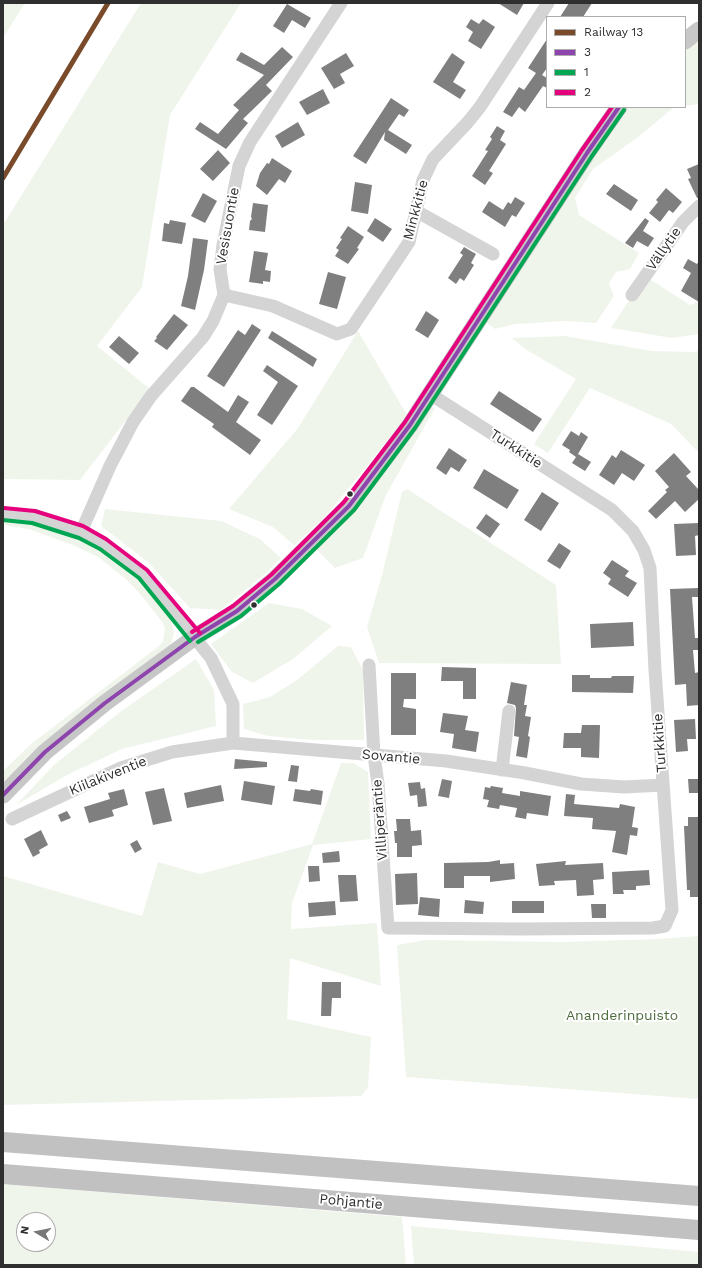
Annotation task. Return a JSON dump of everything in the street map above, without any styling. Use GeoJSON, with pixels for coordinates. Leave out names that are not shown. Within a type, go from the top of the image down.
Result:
{"type":"FeatureCollection","features":[{"type":"Feature","properties":{"kind":"highway"},"geometry":{"type":"LineString","coordinates":[[3,1142],[699,1196]]}},
{"type":"Feature","properties":{"kind":"highway","name":"Pohjantie"},"geometry":{"type":"LineString","coordinates":[[3,1174],[699,1230]]}},
{"type":"Feature","properties":{"kind":"main road"},"geometry":{"type":"LineString","coordinates":[[686,40],[699,30]]}},
{"type":"Feature","properties":{"kind":"main road"},"geometry":{"type":"LineString","coordinates":[[3,795],[44,752],[105,703],[195,637],[237,611],[275,579],[349,506],[410,425],[587,153],[618,108]]}},
{"type":"Feature","properties":{"kind":"street","name":"Vesisuontie"},"geometry":{"type":"LineString","coordinates":[[224,295],[220,269],[223,245],[239,166],[250,142],[342,3]]}},
{"type":"Feature","properties":{"kind":"street","name":"Minkkitie"},"geometry":{"type":"LineString","coordinates":[[224,295],[273,306],[337,334],[351,329],[409,242],[423,180],[433,159],[480,107],[548,3]]}},
{"type":"Feature","properties":{"kind":"street","name":"Vällytie"},"geometry":{"type":"LineString","coordinates":[[632,295],[683,222],[699,206]]}},
{"type":"Feature","properties":{"kind":"street"},"geometry":{"type":"LineString","coordinates":[[416,211],[493,254]]}},
{"type":"Feature","properties":{"kind":"street"},"geometry":{"type":"LineString","coordinates":[[81,532],[110,466],[133,422],[151,396],[203,337],[213,321],[224,295]]}},
{"type":"Feature","properties":{"kind":"street","name":"Turkkitie"},"geometry":{"type":"LineString","coordinates":[[388,928],[653,928],[665,926],[672,910],[650,568],[644,550],[633,531],[612,510],[430,394]]}},
{"type":"Feature","properties":{"kind":"street"},"geometry":{"type":"LineString","coordinates":[[3,514],[33,517],[81,532],[103,544],[143,574],[211,658],[233,704],[233,743]]}},
{"type":"Feature","properties":{"kind":"street","name":"Villiperäntie"},"geometry":{"type":"LineString","coordinates":[[369,665],[374,755],[378,784],[388,928]]}},
{"type":"Feature","properties":{"kind":"street"},"geometry":{"type":"LineString","coordinates":[[502,770],[509,711]]}},
{"type":"Feature","properties":{"kind":"street","name":"Sovantie"},"geometry":{"type":"LineString","coordinates":[[233,743],[446,761],[581,784],[624,787],[663,785]]}},
{"type":"Feature","properties":{"kind":"street","name":"Kiilakiventie"},"geometry":{"type":"LineString","coordinates":[[12,819],[121,768],[172,752],[233,743]]}},
{"type":"Feature","properties":{"kind":"green space"},"geometry":{"type":"Polygon","coordinates":[[[3,3],[25,3],[3,38],[3,3]]]}},
{"type":"Feature","properties":{"kind":"green space"},"geometry":{"type":"Polygon","coordinates":[[[141,3],[241,3],[170,115],[142,287],[97,346],[150,389],[80,480],[3,479],[3,225],[141,3]]]}},
{"type":"Feature","properties":{"kind":"green space"},"geometry":{"type":"Polygon","coordinates":[[[692,39],[699,44],[699,104],[686,106],[686,44],[692,39]]]}},
{"type":"Feature","properties":{"kind":"green space"},"geometry":{"type":"Polygon","coordinates":[[[621,108],[673,108],[637,138],[593,169],[575,198],[579,215],[639,253],[630,269],[616,272],[609,284],[614,296],[596,323],[566,321],[515,324],[495,329],[484,321],[621,108]]]}},
{"type":"Feature","properties":{"kind":"green space"},"geometry":{"type":"Polygon","coordinates":[[[651,280],[690,305],[699,301],[699,334],[672,338],[611,328],[641,282],[651,280]]]}},
{"type":"Feature","properties":{"kind":"green space"},"geometry":{"type":"Polygon","coordinates":[[[358,331],[407,415],[324,518],[294,545],[273,527],[229,509],[298,428],[358,331]]]}},
{"type":"Feature","properties":{"kind":"green space"},"geometry":{"type":"Polygon","coordinates":[[[565,336],[652,351],[699,351],[699,453],[671,424],[590,388],[548,453],[534,444],[576,379],[525,349],[512,338],[565,336]]]}},
{"type":"Feature","properties":{"kind":"green space"},"geometry":{"type":"Polygon","coordinates":[[[428,408],[435,408],[386,495],[363,558],[335,568],[313,546],[428,408]]]}},
{"type":"Feature","properties":{"kind":"green space"},"geometry":{"type":"Polygon","coordinates":[[[407,489],[556,585],[561,664],[379,663],[367,627],[382,575],[402,492],[407,489]]]}},
{"type":"Feature","properties":{"kind":"green space"},"geometry":{"type":"Polygon","coordinates":[[[105,509],[221,521],[260,539],[281,558],[266,573],[221,610],[190,608],[149,563],[101,526],[105,509]]]}},
{"type":"Feature","properties":{"kind":"green space"},"geometry":{"type":"Polygon","coordinates":[[[3,519],[31,523],[55,530],[78,539],[100,551],[122,566],[148,589],[169,616],[174,633],[169,647],[3,787],[3,771],[31,744],[159,646],[163,641],[165,629],[163,623],[142,596],[127,580],[98,557],[75,546],[29,529],[3,525],[3,519]]]}},
{"type":"Feature","properties":{"kind":"green space"},"geometry":{"type":"Polygon","coordinates":[[[269,603],[302,609],[332,626],[293,659],[253,683],[232,672],[211,644],[269,603]]]}},
{"type":"Feature","properties":{"kind":"green space"},"geometry":{"type":"Polygon","coordinates":[[[338,646],[351,647],[363,670],[364,740],[313,740],[268,736],[244,729],[243,704],[270,697],[297,680],[338,646]]]}},
{"type":"Feature","properties":{"kind":"green space"},"geometry":{"type":"Polygon","coordinates":[[[196,659],[214,690],[216,726],[122,749],[67,775],[16,805],[54,765],[120,712],[196,659]]]}},
{"type":"Feature","properties":{"kind":"green space"},"geometry":{"type":"Polygon","coordinates":[[[341,763],[353,763],[368,772],[371,839],[313,845],[292,903],[291,929],[377,923],[381,986],[290,958],[287,1019],[371,1037],[368,1088],[361,1096],[3,1105],[3,876],[142,916],[158,862],[200,874],[312,844],[341,763]]]}},
{"type":"Feature","properties":{"kind":"green space","name":"Ananderinpuisto"},"geometry":{"type":"Polygon","coordinates":[[[699,936],[699,1099],[406,1077],[397,945],[426,940],[563,942],[699,936]]]}},
{"type":"Feature","properties":{"kind":"green space"},"geometry":{"type":"Polygon","coordinates":[[[3,1184],[402,1217],[406,1265],[3,1265],[3,1184]]]}},
{"type":"Feature","properties":{"kind":"green space"},"geometry":{"type":"Polygon","coordinates":[[[411,1226],[699,1252],[699,1265],[414,1265],[411,1226]]]}},
{"type":"Feature","properties":{"kind":"building"},"geometry":{"type":"Polygon","coordinates":[[[498,3],[524,3],[517,15],[498,3]]]}},
{"type":"Feature","properties":{"kind":"building"},"geometry":{"type":"Polygon","coordinates":[[[569,3],[592,3],[584,16],[561,16],[569,3]]]}},
{"type":"Feature","properties":{"kind":"building"},"geometry":{"type":"Polygon","coordinates":[[[287,4],[311,18],[305,28],[292,20],[284,33],[273,26],[287,4]]]}},
{"type":"Feature","properties":{"kind":"building"},"geometry":{"type":"Polygon","coordinates":[[[471,19],[479,24],[483,19],[495,27],[481,49],[468,41],[473,32],[466,27],[471,19]]]}},
{"type":"Feature","properties":{"kind":"building"},"geometry":{"type":"Polygon","coordinates":[[[546,41],[546,69],[542,75],[546,77],[546,88],[543,86],[525,112],[519,107],[512,117],[503,112],[519,87],[524,90],[536,73],[528,68],[546,41]]]}},
{"type":"Feature","properties":{"kind":"building"},"geometry":{"type":"Polygon","coordinates":[[[282,47],[293,57],[266,85],[272,91],[243,119],[248,123],[226,149],[195,129],[200,122],[218,134],[239,110],[233,105],[264,75],[236,60],[241,52],[264,65],[282,47]]]}},
{"type":"Feature","properties":{"kind":"building"},"geometry":{"type":"Polygon","coordinates":[[[346,53],[354,66],[340,74],[345,83],[334,89],[321,68],[346,53]]]}},
{"type":"Feature","properties":{"kind":"building"},"geometry":{"type":"Polygon","coordinates":[[[452,53],[465,62],[453,82],[466,90],[460,99],[433,82],[452,53]]]}},
{"type":"Feature","properties":{"kind":"building"},"geometry":{"type":"Polygon","coordinates":[[[323,89],[330,103],[307,115],[299,102],[323,89]]]}},
{"type":"Feature","properties":{"kind":"building"},"geometry":{"type":"Polygon","coordinates":[[[391,98],[409,110],[404,117],[399,114],[388,130],[412,145],[406,154],[384,140],[385,132],[366,164],[353,156],[391,98]]]}},
{"type":"Feature","properties":{"kind":"building"},"geometry":{"type":"Polygon","coordinates":[[[298,122],[305,135],[282,148],[275,136],[298,122]]]}},
{"type":"Feature","properties":{"kind":"building"},"geometry":{"type":"Polygon","coordinates":[[[497,126],[505,131],[500,140],[506,144],[489,171],[493,173],[485,185],[472,176],[488,151],[485,150],[492,139],[490,137],[497,126]]]}},
{"type":"Feature","properties":{"kind":"building"},"geometry":{"type":"Polygon","coordinates":[[[218,150],[230,163],[213,181],[200,169],[218,150]]]}},
{"type":"Feature","properties":{"kind":"building"},"geometry":{"type":"Polygon","coordinates":[[[272,158],[292,171],[285,183],[279,179],[267,195],[256,186],[260,173],[267,163],[269,164],[272,158]]]}},
{"type":"Feature","properties":{"kind":"building"},"geometry":{"type":"Polygon","coordinates":[[[699,164],[699,198],[697,198],[688,179],[691,178],[687,169],[699,164]]]}},
{"type":"Feature","properties":{"kind":"building"},"geometry":{"type":"Polygon","coordinates":[[[355,182],[372,185],[368,214],[351,211],[355,182]]]}},
{"type":"Feature","properties":{"kind":"building"},"geometry":{"type":"Polygon","coordinates":[[[614,184],[638,200],[631,211],[606,194],[614,184]]]}},
{"type":"Feature","properties":{"kind":"building"},"geometry":{"type":"Polygon","coordinates":[[[666,188],[682,202],[673,213],[669,210],[660,222],[649,213],[658,202],[656,200],[666,188]]]}},
{"type":"Feature","properties":{"kind":"building"},"geometry":{"type":"Polygon","coordinates":[[[203,193],[217,201],[205,223],[191,216],[203,193]]]}},
{"type":"Feature","properties":{"kind":"building"},"geometry":{"type":"Polygon","coordinates":[[[515,197],[525,203],[516,217],[512,215],[505,227],[482,212],[489,201],[503,210],[508,202],[511,204],[515,197]]]}},
{"type":"Feature","properties":{"kind":"building"},"geometry":{"type":"Polygon","coordinates":[[[253,203],[268,205],[265,232],[249,230],[250,221],[252,219],[253,203]]]}},
{"type":"Feature","properties":{"kind":"building"},"geometry":{"type":"Polygon","coordinates":[[[375,218],[392,229],[383,242],[367,231],[375,218]]]}},
{"type":"Feature","properties":{"kind":"building"},"geometry":{"type":"Polygon","coordinates":[[[645,218],[649,221],[643,231],[654,238],[648,247],[637,241],[633,248],[625,243],[645,218]]]}},
{"type":"Feature","properties":{"kind":"building"},"geometry":{"type":"Polygon","coordinates":[[[170,220],[186,223],[182,244],[162,241],[164,223],[169,224],[170,220]]]}},
{"type":"Feature","properties":{"kind":"building"},"geometry":{"type":"Polygon","coordinates":[[[348,226],[364,237],[357,248],[359,249],[348,264],[335,256],[339,250],[336,248],[342,239],[340,238],[348,226]]]}},
{"type":"Feature","properties":{"kind":"building"},"geometry":{"type":"Polygon","coordinates":[[[193,238],[208,240],[204,270],[195,310],[181,306],[188,276],[193,238]]]}},
{"type":"Feature","properties":{"kind":"building"},"geometry":{"type":"Polygon","coordinates":[[[464,247],[476,254],[471,263],[474,265],[464,281],[460,278],[456,284],[448,278],[463,255],[460,253],[464,247]]]}},
{"type":"Feature","properties":{"kind":"building"},"geometry":{"type":"Polygon","coordinates":[[[254,251],[268,253],[265,270],[271,271],[270,282],[263,281],[263,284],[249,282],[254,251]]]}},
{"type":"Feature","properties":{"kind":"building"},"geometry":{"type":"Polygon","coordinates":[[[688,259],[697,264],[699,261],[699,302],[681,291],[691,273],[683,268],[688,259]]]}},
{"type":"Feature","properties":{"kind":"building"},"geometry":{"type":"Polygon","coordinates":[[[328,272],[346,277],[337,309],[319,304],[328,272]]]}},
{"type":"Feature","properties":{"kind":"building"},"geometry":{"type":"Polygon","coordinates":[[[426,311],[439,320],[428,338],[415,330],[426,311]]]}},
{"type":"Feature","properties":{"kind":"building"},"geometry":{"type":"Polygon","coordinates":[[[174,314],[188,325],[167,350],[154,341],[174,314]]]}},
{"type":"Feature","properties":{"kind":"building"},"geometry":{"type":"Polygon","coordinates":[[[252,324],[261,330],[224,387],[207,376],[238,330],[245,335],[252,324]]]}},
{"type":"Feature","properties":{"kind":"building"},"geometry":{"type":"Polygon","coordinates":[[[272,331],[317,359],[313,367],[268,338],[272,331]]]}},
{"type":"Feature","properties":{"kind":"building"},"geometry":{"type":"Polygon","coordinates":[[[119,336],[139,353],[129,364],[109,347],[119,336]]]}},
{"type":"Feature","properties":{"kind":"building"},"geometry":{"type":"Polygon","coordinates":[[[267,365],[298,386],[272,425],[257,415],[278,382],[263,371],[267,365]]]}},
{"type":"Feature","properties":{"kind":"building"},"geometry":{"type":"Polygon","coordinates":[[[191,387],[194,387],[228,412],[238,395],[249,402],[236,422],[261,440],[250,455],[212,427],[214,424],[181,401],[191,387]]]}},
{"type":"Feature","properties":{"kind":"building"},"geometry":{"type":"Polygon","coordinates":[[[499,391],[542,419],[533,432],[490,404],[499,391]]]}},
{"type":"Feature","properties":{"kind":"building"},"geometry":{"type":"Polygon","coordinates":[[[571,431],[579,436],[581,432],[588,437],[578,454],[591,462],[585,471],[572,463],[576,457],[569,452],[570,450],[562,445],[571,431]]]}},
{"type":"Feature","properties":{"kind":"building"},"geometry":{"type":"Polygon","coordinates":[[[449,448],[467,460],[459,472],[451,467],[446,475],[436,468],[449,448]]]}},
{"type":"Feature","properties":{"kind":"building"},"geometry":{"type":"Polygon","coordinates":[[[621,450],[645,465],[634,481],[622,473],[614,485],[599,475],[612,455],[616,458],[621,450]]]}},
{"type":"Feature","properties":{"kind":"building"},"geometry":{"type":"Polygon","coordinates":[[[674,453],[691,472],[686,476],[699,490],[699,499],[685,512],[675,501],[656,519],[648,511],[667,492],[665,490],[669,487],[655,471],[674,453]]]}},
{"type":"Feature","properties":{"kind":"building"},"geometry":{"type":"Polygon","coordinates":[[[484,469],[519,490],[507,509],[473,488],[484,469]]]}},
{"type":"Feature","properties":{"kind":"building"},"geometry":{"type":"Polygon","coordinates":[[[542,492],[559,503],[541,531],[524,520],[542,492]]]}},
{"type":"Feature","properties":{"kind":"building"},"geometry":{"type":"Polygon","coordinates":[[[486,514],[500,524],[490,538],[476,528],[486,514]]]}},
{"type":"Feature","properties":{"kind":"building"},"geometry":{"type":"Polygon","coordinates":[[[699,523],[699,535],[695,536],[696,555],[676,556],[674,524],[699,523]]]}},
{"type":"Feature","properties":{"kind":"building"},"geometry":{"type":"Polygon","coordinates":[[[559,543],[571,551],[560,569],[547,561],[559,543]]]}},
{"type":"Feature","properties":{"kind":"building"},"geometry":{"type":"Polygon","coordinates":[[[612,560],[629,571],[625,576],[637,583],[628,597],[608,584],[611,579],[603,573],[612,560]]]}},
{"type":"Feature","properties":{"kind":"building"},"geometry":{"type":"Polygon","coordinates":[[[699,588],[699,597],[692,597],[695,638],[699,638],[699,650],[693,650],[695,673],[699,672],[699,705],[687,706],[686,684],[675,685],[670,589],[699,588]]]}},
{"type":"Feature","properties":{"kind":"building"},"geometry":{"type":"Polygon","coordinates":[[[633,622],[634,646],[591,648],[590,624],[633,622]]]}},
{"type":"Feature","properties":{"kind":"building"},"geometry":{"type":"Polygon","coordinates":[[[442,667],[476,668],[476,699],[463,699],[463,681],[441,681],[442,667]]]}},
{"type":"Feature","properties":{"kind":"building"},"geometry":{"type":"Polygon","coordinates":[[[391,673],[416,673],[416,699],[404,699],[403,707],[416,709],[416,735],[391,735],[391,673]]]}},
{"type":"Feature","properties":{"kind":"building"},"geometry":{"type":"Polygon","coordinates":[[[572,675],[590,675],[590,678],[634,676],[633,693],[572,692],[572,675]]]}},
{"type":"Feature","properties":{"kind":"building"},"geometry":{"type":"Polygon","coordinates":[[[511,682],[527,685],[524,705],[527,705],[525,716],[531,717],[527,758],[516,756],[519,737],[514,736],[516,708],[515,705],[507,703],[511,682]]]}},
{"type":"Feature","properties":{"kind":"building"},"geometry":{"type":"Polygon","coordinates":[[[443,713],[468,716],[465,730],[479,732],[476,752],[452,748],[454,734],[440,732],[443,713]]]}},
{"type":"Feature","properties":{"kind":"building"},"geometry":{"type":"Polygon","coordinates":[[[695,719],[696,739],[687,739],[688,751],[676,752],[674,720],[695,719]]]}},
{"type":"Feature","properties":{"kind":"building"},"geometry":{"type":"Polygon","coordinates":[[[582,725],[600,725],[599,758],[581,757],[581,748],[563,748],[564,733],[581,733],[582,725]]]}},
{"type":"Feature","properties":{"kind":"building"},"geometry":{"type":"Polygon","coordinates":[[[235,759],[267,762],[267,767],[234,769],[235,759]]]}},
{"type":"Feature","properties":{"kind":"building"},"geometry":{"type":"Polygon","coordinates":[[[291,765],[299,766],[297,782],[288,781],[291,765]]]}},
{"type":"Feature","properties":{"kind":"building"},"geometry":{"type":"Polygon","coordinates":[[[442,779],[452,781],[449,798],[438,796],[442,779]]]}},
{"type":"Feature","properties":{"kind":"building"},"geometry":{"type":"Polygon","coordinates":[[[688,779],[699,779],[699,793],[689,793],[688,779]]]}},
{"type":"Feature","properties":{"kind":"building"},"geometry":{"type":"Polygon","coordinates":[[[244,781],[275,786],[272,805],[241,800],[244,781]]]}},
{"type":"Feature","properties":{"kind":"building"},"geometry":{"type":"Polygon","coordinates":[[[420,782],[421,789],[425,788],[427,806],[418,807],[417,795],[410,796],[408,783],[420,782]]]}},
{"type":"Feature","properties":{"kind":"building"},"geometry":{"type":"Polygon","coordinates":[[[221,785],[224,801],[187,808],[184,793],[221,785]]]}},
{"type":"Feature","properties":{"kind":"building"},"geometry":{"type":"Polygon","coordinates":[[[491,786],[503,788],[502,793],[520,796],[520,791],[551,796],[548,816],[527,813],[526,819],[515,817],[517,808],[500,805],[499,809],[487,807],[489,800],[483,799],[485,787],[490,788],[491,786]]]}},
{"type":"Feature","properties":{"kind":"building"},"geometry":{"type":"Polygon","coordinates":[[[164,788],[172,821],[153,825],[145,792],[164,788]]]}},
{"type":"Feature","properties":{"kind":"building"},"geometry":{"type":"Polygon","coordinates":[[[124,789],[128,805],[112,810],[114,816],[89,823],[84,807],[110,799],[108,793],[124,789]]]}},
{"type":"Feature","properties":{"kind":"building"},"geometry":{"type":"Polygon","coordinates":[[[295,789],[323,791],[321,805],[293,801],[295,789]]]}},
{"type":"Feature","properties":{"kind":"building"},"geometry":{"type":"Polygon","coordinates":[[[566,794],[575,795],[574,804],[619,808],[620,804],[635,807],[632,827],[638,828],[637,836],[630,835],[627,855],[612,852],[616,831],[592,829],[593,818],[564,816],[566,794]]]}},
{"type":"Feature","properties":{"kind":"building"},"geometry":{"type":"Polygon","coordinates":[[[67,811],[71,818],[61,822],[58,815],[67,811]]]}},
{"type":"Feature","properties":{"kind":"building"},"geometry":{"type":"Polygon","coordinates":[[[688,817],[699,817],[699,897],[690,897],[690,890],[687,890],[684,826],[688,826],[688,817]]]}},
{"type":"Feature","properties":{"kind":"building"},"geometry":{"type":"Polygon","coordinates":[[[396,819],[410,819],[411,831],[421,830],[422,845],[412,846],[412,857],[397,857],[397,843],[395,843],[394,831],[397,831],[396,819]]]}},
{"type":"Feature","properties":{"kind":"building"},"geometry":{"type":"Polygon","coordinates":[[[41,830],[48,845],[39,850],[40,853],[33,857],[24,839],[41,830]]]}},
{"type":"Feature","properties":{"kind":"building"},"geometry":{"type":"Polygon","coordinates":[[[137,840],[142,849],[135,853],[130,844],[137,840]]]}},
{"type":"Feature","properties":{"kind":"building"},"geometry":{"type":"Polygon","coordinates":[[[339,851],[339,862],[323,863],[322,853],[339,851]]]}},
{"type":"Feature","properties":{"kind":"building"},"geometry":{"type":"Polygon","coordinates":[[[500,860],[500,864],[514,863],[515,879],[490,882],[490,876],[464,876],[464,888],[444,888],[444,863],[488,862],[500,860]]]}},
{"type":"Feature","properties":{"kind":"building"},"geometry":{"type":"Polygon","coordinates":[[[566,861],[565,865],[603,863],[604,879],[593,880],[594,895],[577,896],[576,880],[554,881],[555,885],[539,886],[536,864],[566,861]]]}},
{"type":"Feature","properties":{"kind":"building"},"geometry":{"type":"Polygon","coordinates":[[[308,866],[319,866],[320,881],[309,882],[308,866]]]}},
{"type":"Feature","properties":{"kind":"building"},"geometry":{"type":"Polygon","coordinates":[[[649,870],[650,885],[636,886],[636,890],[623,890],[624,894],[613,894],[612,872],[649,870]]]}},
{"type":"Feature","properties":{"kind":"building"},"geometry":{"type":"Polygon","coordinates":[[[417,873],[418,904],[396,905],[395,874],[417,873]]]}},
{"type":"Feature","properties":{"kind":"building"},"geometry":{"type":"Polygon","coordinates":[[[338,875],[356,875],[358,901],[340,902],[338,875]]]}},
{"type":"Feature","properties":{"kind":"building"},"geometry":{"type":"Polygon","coordinates":[[[420,897],[440,899],[439,917],[418,915],[420,897]]]}},
{"type":"Feature","properties":{"kind":"building"},"geometry":{"type":"Polygon","coordinates":[[[465,900],[484,902],[483,914],[464,913],[465,900]]]}},
{"type":"Feature","properties":{"kind":"building"},"geometry":{"type":"Polygon","coordinates":[[[335,901],[336,915],[309,917],[308,903],[335,901]]]}},
{"type":"Feature","properties":{"kind":"building"},"geometry":{"type":"Polygon","coordinates":[[[512,901],[544,901],[544,913],[512,913],[512,901]]]}},
{"type":"Feature","properties":{"kind":"building"},"geometry":{"type":"Polygon","coordinates":[[[591,904],[606,904],[606,918],[592,918],[591,904]]]}},
{"type":"Feature","properties":{"kind":"building"},"geometry":{"type":"Polygon","coordinates":[[[322,982],[341,982],[341,998],[332,998],[331,1016],[321,1016],[322,982]]]}},
{"type":"Feature","properties":{"kind":"rail line","name":"13"},"geometry":{"type":"LineString","coordinates":[[3,178],[108,3]]}},
{"type":"Feature","properties":{"kind":"transit line","name":"2"},"geometry":{"type":"LineString","coordinates":[[192,632],[233,606],[271,575],[344,502],[405,422],[582,150],[611,108]]}},
{"type":"Feature","properties":{"kind":"transit line","name":"3"},"geometry":{"type":"LineString","coordinates":[[3,795],[45,752],[105,703],[195,637],[237,611],[275,579],[349,506],[410,425],[587,153],[618,108]]}},
{"type":"Feature","properties":{"kind":"transit line","name":"1"},"geometry":{"type":"LineString","coordinates":[[198,642],[241,616],[279,584],[354,510],[415,428],[592,156],[624,110]]}},
{"type":"Feature","properties":{"kind":"transit line","name":"2"},"geometry":{"type":"LineString","coordinates":[[4,508],[35,511],[83,526],[106,539],[147,570],[200,633]]}},
{"type":"Feature","properties":{"kind":"transit line","name":"1"},"geometry":{"type":"LineString","coordinates":[[3,520],[32,523],[79,538],[100,549],[139,578],[190,641]]}}]}
